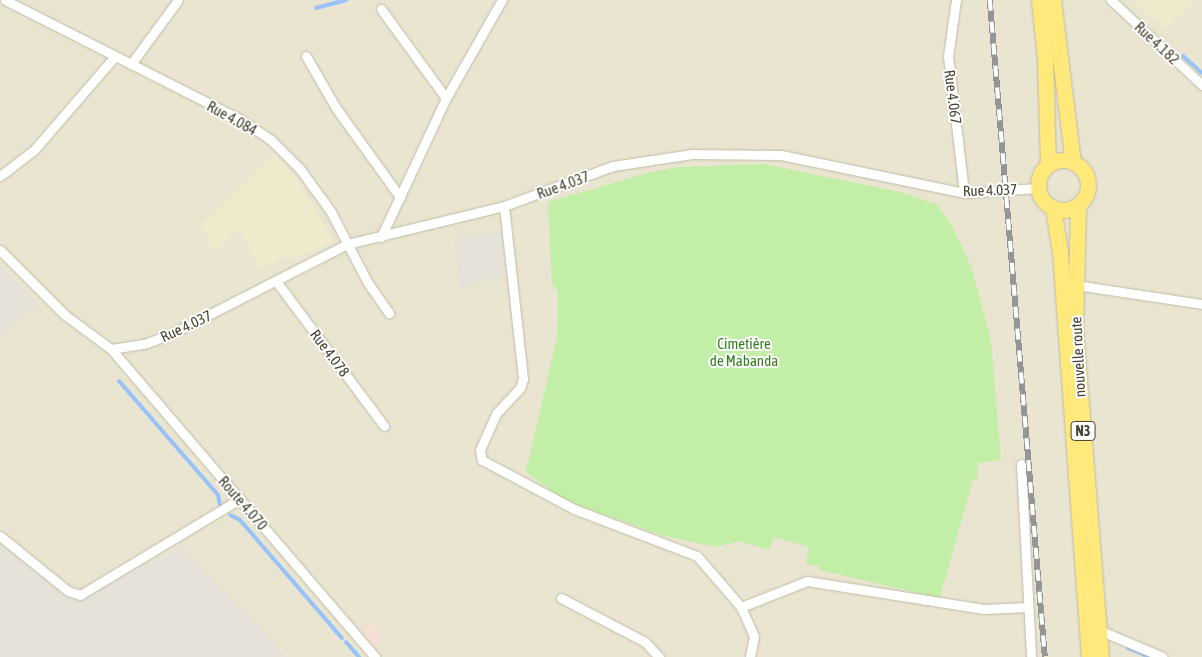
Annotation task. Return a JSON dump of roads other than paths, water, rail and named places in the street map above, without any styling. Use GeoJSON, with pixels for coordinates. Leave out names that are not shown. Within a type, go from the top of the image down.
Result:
{"type":"FeatureCollection","features":[{"type":"Feature","properties":{"kind":"highway"},"geometry":{"type":"LineString","coordinates":[[1038,0],[1045,58],[1048,164]]}},
{"type":"Feature","properties":{"kind":"highway"},"geometry":{"type":"LineString","coordinates":[[1053,0],[1073,162]]}},
{"type":"Feature","properties":{"kind":"highway"},"geometry":{"type":"LineString","coordinates":[[1060,160],[1073,162],[1084,170],[1088,182],[1087,195],[1078,206],[1066,210],[1053,208],[1043,200],[1038,188],[1040,175],[1048,164],[1060,160]]}},
{"type":"Feature","properties":{"kind":"highway","name":"nouvelle route"},"geometry":{"type":"LineString","coordinates":[[1078,206],[1075,328],[1101,657]]}},
{"type":"Feature","properties":{"kind":"highway","name":"nouvelle route"},"geometry":{"type":"LineString","coordinates":[[1053,208],[1060,252],[1089,657]]}},
{"type":"Feature","properties":{"kind":"street","name":"Rue 4.084"},"geometry":{"type":"LineString","coordinates":[[5,0],[243,121],[271,140],[300,169],[331,212],[368,283],[389,313]]}},
{"type":"Feature","properties":{"kind":"street"},"geometry":{"type":"LineString","coordinates":[[131,64],[178,0]]}},
{"type":"Feature","properties":{"kind":"street"},"geometry":{"type":"LineString","coordinates":[[381,237],[446,98],[502,0]]}},
{"type":"Feature","properties":{"kind":"street","name":"Rue 4.067"},"geometry":{"type":"LineString","coordinates":[[956,0],[948,56],[964,193]]}},
{"type":"Feature","properties":{"kind":"street","name":"Rue 4.182"},"geometry":{"type":"LineString","coordinates":[[1111,0],[1202,86]]}},
{"type":"Feature","properties":{"kind":"street"},"geometry":{"type":"LineString","coordinates":[[381,9],[446,98]]}},
{"type":"Feature","properties":{"kind":"street"},"geometry":{"type":"LineString","coordinates":[[0,176],[40,143],[116,56]]}},
{"type":"Feature","properties":{"kind":"street"},"geometry":{"type":"LineString","coordinates":[[306,56],[336,108],[400,197]]}},
{"type":"Feature","properties":{"kind":"street","name":"Rue 4.037"},"geometry":{"type":"LineString","coordinates":[[111,349],[147,343],[173,333],[347,244],[504,206],[613,166],[692,154],[781,155],[964,193],[1038,188]]}},
{"type":"Feature","properties":{"kind":"street"},"geometry":{"type":"LineString","coordinates":[[504,206],[523,379],[520,388],[496,414],[479,456],[574,509],[697,556],[741,607],[754,636],[752,657]]}},
{"type":"Feature","properties":{"kind":"street","name":"Route 4.070"},"geometry":{"type":"LineString","coordinates":[[0,250],[65,315],[111,349],[375,657]]}},
{"type":"Feature","properties":{"kind":"street","name":"Rue 4.078"},"geometry":{"type":"LineString","coordinates":[[276,280],[384,426]]}},
{"type":"Feature","properties":{"kind":"street"},"geometry":{"type":"LineString","coordinates":[[1076,285],[1202,304]]}},
{"type":"Feature","properties":{"kind":"street"},"geometry":{"type":"LineString","coordinates":[[1021,464],[1031,657]]}},
{"type":"Feature","properties":{"kind":"street"},"geometry":{"type":"LineString","coordinates":[[0,536],[68,591],[80,595],[240,499]]}},
{"type":"Feature","properties":{"kind":"street"},"geometry":{"type":"LineString","coordinates":[[741,607],[800,582],[822,581],[984,609],[1028,607]]}},
{"type":"Feature","properties":{"kind":"street"},"geometry":{"type":"LineString","coordinates":[[561,598],[645,642],[659,657]]}},
{"type":"Feature","properties":{"kind":"street"},"geometry":{"type":"LineString","coordinates":[[1099,630],[1163,657]]}},
{"type":"Feature","properties":{"kind":"waterway"},"geometry":{"type":"LineString","coordinates":[[316,8],[346,0]]}},
{"type":"Feature","properties":{"kind":"waterway"},"geometry":{"type":"LineString","coordinates":[[1183,56],[1202,73]]}},
{"type":"Feature","properties":{"kind":"waterway"},"geometry":{"type":"LineString","coordinates":[[119,381],[218,495],[220,505]]}},
{"type":"Feature","properties":{"kind":"waterway"},"geometry":{"type":"LineString","coordinates":[[230,515],[240,520],[342,638]]}},
{"type":"Feature","properties":{"kind":"waterway"},"geometry":{"type":"LineString","coordinates":[[346,642],[359,657]]}},
{"type":"Feature","properties":{"kind":"waterway"},"geometry":{"type":"LineString","coordinates":[[1128,648],[1149,657]]}},
{"type":"Feature","properties":{"kind":"railway"},"geometry":{"type":"LineString","coordinates":[[990,0],[1045,657]]}},
{"type":"Feature","properties":{"kind":"park label","name":"Cimetière de Mabanda"},"geometry":{"type":"Point","coordinates":[744,352]}}]}
